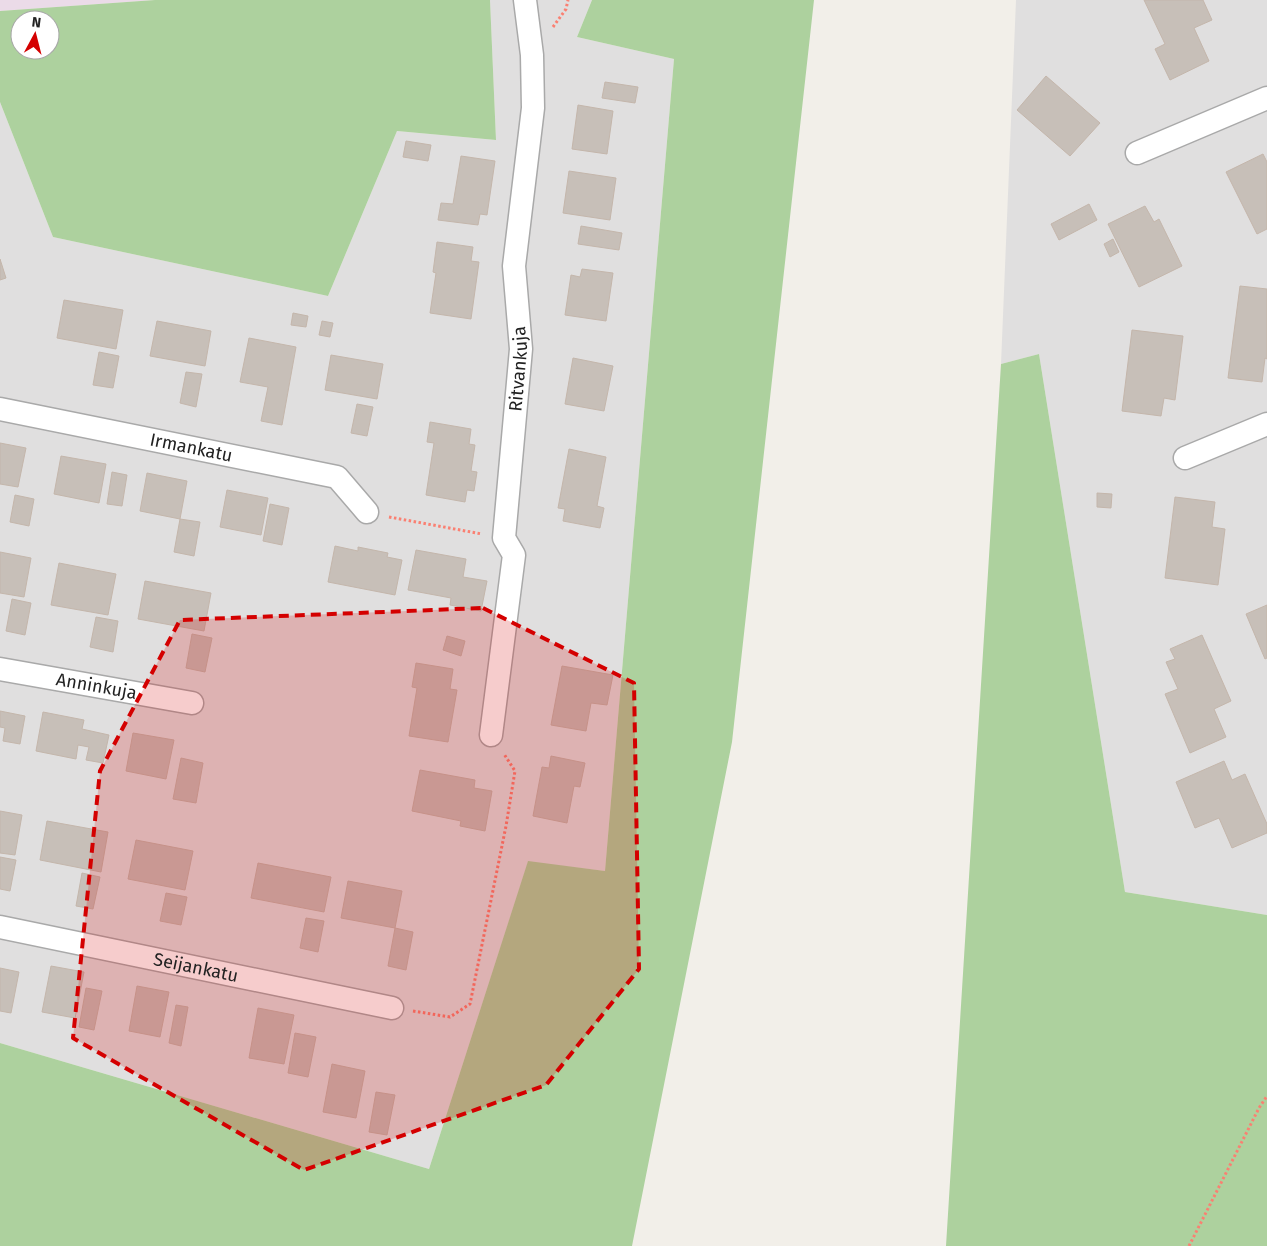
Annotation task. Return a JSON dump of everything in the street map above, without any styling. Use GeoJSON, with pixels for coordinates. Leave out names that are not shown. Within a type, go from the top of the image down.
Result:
{"type":"FeatureCollection","features":[{"type":"Feature","properties":{"kind":"street","name":"Ritvankuja"},"geometry":{"type":"LineString","coordinates":[[491,735],[514,555],[504,538],[521,349],[514,266],[533,108],[532,55],[525,0]]}},
{"type":"Feature","properties":{"kind":"street"},"geometry":{"type":"LineString","coordinates":[[1137,153],[1267,98]]}},
{"type":"Feature","properties":{"kind":"street","name":"Irmankatu"},"geometry":{"type":"LineString","coordinates":[[0,409],[337,477],[367,512]]}},
{"type":"Feature","properties":{"kind":"street"},"geometry":{"type":"LineString","coordinates":[[1185,458],[1267,424]]}},
{"type":"Feature","properties":{"kind":"street","name":"Anninkuja"},"geometry":{"type":"LineString","coordinates":[[0,670],[192,703]]}},
{"type":"Feature","properties":{"kind":"street","name":"Seijankatu"},"geometry":{"type":"LineString","coordinates":[[0,928],[392,1008]]}},
{"type":"Feature","properties":{"kind":"path"},"geometry":{"type":"LineString","coordinates":[[367,512],[504,538]]}},
{"type":"Feature","properties":{"kind":"path"},"geometry":{"type":"LineString","coordinates":[[392,1008],[450,1017],[470,1004],[506,826],[515,771],[491,735]]}},
{"type":"Feature","properties":{"kind":"path"},"geometry":{"type":"LineString","coordinates":[[1188,1246],[1267,1096]]}},
{"type":"Feature","properties":{"kind":"highlighted area"},"geometry":{"type":"Polygon","coordinates":[[[483,608],[634,683],[639,969],[546,1085],[304,1170],[73,1038],[100,771],[180,620],[483,608]]]}},
{"type":"Feature","properties":{"kind":"shaded area"},"geometry":{"type":"Polygon","coordinates":[[[0,0],[155,0],[10,10],[0,11],[0,0]]]}},
{"type":"Feature","properties":{"kind":"shaded area"},"geometry":{"type":"Polygon","coordinates":[[[490,0],[592,0],[577,37],[674,59],[605,871],[528,862],[429,1169],[0,1043],[0,102],[53,237],[328,296],[397,131],[496,140],[490,0]]]}},
{"type":"Feature","properties":{"kind":"shaded area"},"geometry":{"type":"Polygon","coordinates":[[[1016,0],[1267,0],[1267,915],[1125,892],[1039,354],[1001,364],[1016,0]]]}},
{"type":"Feature","properties":{"kind":"green space"},"geometry":{"type":"Polygon","coordinates":[[[155,0],[490,0],[496,140],[397,131],[328,296],[53,237],[0,102],[0,11],[10,10],[10,60],[60,60],[60,10],[14,10],[155,0]]]}},
{"type":"Feature","properties":{"kind":"green space"},"geometry":{"type":"Polygon","coordinates":[[[592,0],[814,0],[732,742],[632,1246],[0,1246],[0,1043],[429,1169],[528,861],[605,871],[674,59],[577,37],[592,0]]]}},
{"type":"Feature","properties":{"kind":"green space"},"geometry":{"type":"Polygon","coordinates":[[[1039,354],[1125,892],[1267,915],[1267,1246],[946,1246],[1001,364],[1039,354]]]}},
{"type":"Feature","properties":{"kind":"building"},"geometry":{"type":"Polygon","coordinates":[[[1144,0],[1203,0],[1212,20],[1194,28],[1209,61],[1170,80],[1155,49],[1165,44],[1144,0]]]}},
{"type":"Feature","properties":{"kind":"building"},"geometry":{"type":"Polygon","coordinates":[[[1046,76],[1100,123],[1070,156],[1017,110],[1046,76]]]}},
{"type":"Feature","properties":{"kind":"building"},"geometry":{"type":"Polygon","coordinates":[[[605,82],[638,87],[635,103],[602,98],[605,82]]]}},
{"type":"Feature","properties":{"kind":"building"},"geometry":{"type":"Polygon","coordinates":[[[578,105],[613,111],[607,154],[572,149],[578,105]]]}},
{"type":"Feature","properties":{"kind":"building"},"geometry":{"type":"Polygon","coordinates":[[[406,141],[431,145],[428,161],[403,157],[406,141]]]}},
{"type":"Feature","properties":{"kind":"building"},"geometry":{"type":"Polygon","coordinates":[[[1263,154],[1267,162],[1267,229],[1257,234],[1226,172],[1263,154]]]}},
{"type":"Feature","properties":{"kind":"building"},"geometry":{"type":"Polygon","coordinates":[[[461,156],[495,161],[487,215],[480,214],[478,225],[438,220],[441,203],[453,204],[461,156]]]}},
{"type":"Feature","properties":{"kind":"building"},"geometry":{"type":"Polygon","coordinates":[[[569,171],[616,178],[610,220],[563,213],[569,171]]]}},
{"type":"Feature","properties":{"kind":"building"},"geometry":{"type":"Polygon","coordinates":[[[1089,204],[1097,220],[1059,240],[1051,224],[1089,204]]]}},
{"type":"Feature","properties":{"kind":"building"},"geometry":{"type":"Polygon","coordinates":[[[1145,206],[1154,222],[1159,219],[1182,266],[1139,287],[1108,224],[1145,206]]]}},
{"type":"Feature","properties":{"kind":"building"},"geometry":{"type":"Polygon","coordinates":[[[581,226],[622,233],[619,250],[578,244],[581,226]]]}},
{"type":"Feature","properties":{"kind":"building"},"geometry":{"type":"Polygon","coordinates":[[[1113,239],[1119,252],[1110,257],[1104,244],[1113,239]]]}},
{"type":"Feature","properties":{"kind":"building"},"geometry":{"type":"Polygon","coordinates":[[[437,242],[473,247],[471,261],[479,262],[471,319],[430,313],[436,273],[433,272],[437,242]]]}},
{"type":"Feature","properties":{"kind":"building"},"geometry":{"type":"Polygon","coordinates":[[[0,259],[6,278],[0,280],[0,259]]]}},
{"type":"Feature","properties":{"kind":"building"},"geometry":{"type":"Polygon","coordinates":[[[582,269],[613,273],[606,321],[565,315],[571,275],[580,277],[582,269]]]}},
{"type":"Feature","properties":{"kind":"building"},"geometry":{"type":"Polygon","coordinates":[[[1240,286],[1267,289],[1267,359],[1265,358],[1262,382],[1228,378],[1240,286]]]}},
{"type":"Feature","properties":{"kind":"building"},"geometry":{"type":"Polygon","coordinates":[[[64,300],[123,310],[116,349],[57,338],[64,300]]]}},
{"type":"Feature","properties":{"kind":"building"},"geometry":{"type":"Polygon","coordinates":[[[293,313],[308,316],[306,327],[291,325],[293,313]]]}},
{"type":"Feature","properties":{"kind":"building"},"geometry":{"type":"Polygon","coordinates":[[[157,321],[211,331],[205,366],[150,356],[157,321]]]}},
{"type":"Feature","properties":{"kind":"building"},"geometry":{"type":"Polygon","coordinates":[[[322,321],[333,323],[330,337],[319,335],[322,321]]]}},
{"type":"Feature","properties":{"kind":"building"},"geometry":{"type":"Polygon","coordinates":[[[1132,330],[1183,336],[1175,400],[1164,398],[1161,416],[1122,411],[1132,330]]]}},
{"type":"Feature","properties":{"kind":"building"},"geometry":{"type":"Polygon","coordinates":[[[249,338],[296,347],[282,425],[261,421],[268,387],[240,382],[249,338]]]}},
{"type":"Feature","properties":{"kind":"building"},"geometry":{"type":"Polygon","coordinates":[[[99,352],[119,356],[113,388],[93,385],[99,352]]]}},
{"type":"Feature","properties":{"kind":"building"},"geometry":{"type":"Polygon","coordinates":[[[331,355],[383,364],[377,399],[325,390],[331,355]]]}},
{"type":"Feature","properties":{"kind":"building"},"geometry":{"type":"Polygon","coordinates":[[[573,358],[613,366],[604,411],[565,404],[573,358]]]}},
{"type":"Feature","properties":{"kind":"building"},"geometry":{"type":"Polygon","coordinates":[[[186,372],[202,374],[196,407],[180,403],[186,372]]]}},
{"type":"Feature","properties":{"kind":"building"},"geometry":{"type":"Polygon","coordinates":[[[357,404],[373,407],[367,436],[351,433],[357,404]]]}},
{"type":"Feature","properties":{"kind":"building"},"geometry":{"type":"Polygon","coordinates":[[[430,422],[471,429],[469,444],[475,445],[471,471],[477,472],[474,491],[467,490],[465,502],[426,495],[434,443],[427,442],[430,422]]]}},
{"type":"Feature","properties":{"kind":"building"},"geometry":{"type":"Polygon","coordinates":[[[0,443],[26,448],[18,487],[0,484],[0,443]]]}},
{"type":"Feature","properties":{"kind":"building"},"geometry":{"type":"Polygon","coordinates":[[[569,449],[606,457],[597,506],[604,508],[600,528],[563,521],[565,509],[558,508],[569,449]]]}},
{"type":"Feature","properties":{"kind":"building"},"geometry":{"type":"Polygon","coordinates":[[[61,456],[106,464],[99,503],[54,494],[61,456]]]}},
{"type":"Feature","properties":{"kind":"building"},"geometry":{"type":"Polygon","coordinates":[[[112,472],[127,475],[122,506],[107,504],[112,472]]]}},
{"type":"Feature","properties":{"kind":"building"},"geometry":{"type":"Polygon","coordinates":[[[147,473],[187,481],[180,519],[140,511],[147,473]]]}},
{"type":"Feature","properties":{"kind":"building"},"geometry":{"type":"Polygon","coordinates":[[[227,490],[268,498],[261,535],[220,527],[227,490]]]}},
{"type":"Feature","properties":{"kind":"building"},"geometry":{"type":"Polygon","coordinates":[[[1097,493],[1112,494],[1111,508],[1097,507],[1097,493]]]}},
{"type":"Feature","properties":{"kind":"building"},"geometry":{"type":"Polygon","coordinates":[[[15,495],[34,499],[29,526],[10,522],[15,495]]]}},
{"type":"Feature","properties":{"kind":"building"},"geometry":{"type":"Polygon","coordinates":[[[1175,497],[1215,502],[1212,527],[1225,529],[1218,585],[1165,578],[1175,497]]]}},
{"type":"Feature","properties":{"kind":"building"},"geometry":{"type":"Polygon","coordinates":[[[270,504],[289,508],[282,545],[263,541],[270,504]]]}},
{"type":"Feature","properties":{"kind":"building"},"geometry":{"type":"Polygon","coordinates":[[[180,519],[200,522],[194,556],[174,552],[180,519]]]}},
{"type":"Feature","properties":{"kind":"building"},"geometry":{"type":"Polygon","coordinates":[[[335,546],[358,551],[358,547],[388,553],[387,557],[402,560],[395,595],[328,582],[335,546]]]}},
{"type":"Feature","properties":{"kind":"building"},"geometry":{"type":"Polygon","coordinates":[[[416,550],[466,559],[463,577],[487,581],[481,611],[450,605],[451,598],[408,590],[416,550]]]}},
{"type":"Feature","properties":{"kind":"building"},"geometry":{"type":"Polygon","coordinates":[[[0,552],[31,558],[24,597],[0,593],[0,552]]]}},
{"type":"Feature","properties":{"kind":"building"},"geometry":{"type":"Polygon","coordinates":[[[59,563],[116,574],[108,615],[51,605],[59,563]]]}},
{"type":"Feature","properties":{"kind":"building"},"geometry":{"type":"Polygon","coordinates":[[[145,581],[211,593],[204,631],[138,619],[145,581]]]}},
{"type":"Feature","properties":{"kind":"building"},"geometry":{"type":"Polygon","coordinates":[[[12,599],[31,603],[25,635],[6,631],[12,599]]]}},
{"type":"Feature","properties":{"kind":"building"},"geometry":{"type":"Polygon","coordinates":[[[1267,605],[1267,658],[1265,659],[1246,614],[1267,605]]]}},
{"type":"Feature","properties":{"kind":"building"},"geometry":{"type":"Polygon","coordinates":[[[96,617],[118,621],[113,652],[90,647],[96,617]]]}},
{"type":"Feature","properties":{"kind":"building"},"geometry":{"type":"Polygon","coordinates":[[[192,634],[212,638],[205,672],[186,668],[192,634]]]}},
{"type":"Feature","properties":{"kind":"building"},"geometry":{"type":"Polygon","coordinates":[[[1202,635],[1231,701],[1214,709],[1226,737],[1190,753],[1165,694],[1178,689],[1166,662],[1175,659],[1170,649],[1202,635]]]}},
{"type":"Feature","properties":{"kind":"building"},"geometry":{"type":"Polygon","coordinates":[[[447,636],[465,641],[461,656],[443,650],[447,636]]]}},
{"type":"Feature","properties":{"kind":"building"},"geometry":{"type":"Polygon","coordinates":[[[416,663],[453,669],[450,689],[457,690],[448,742],[409,736],[417,688],[412,687],[416,663]]]}},
{"type":"Feature","properties":{"kind":"building"},"geometry":{"type":"Polygon","coordinates":[[[562,666],[613,675],[607,705],[591,703],[586,731],[551,725],[562,666]]]}},
{"type":"Feature","properties":{"kind":"building"},"geometry":{"type":"Polygon","coordinates":[[[0,711],[25,716],[20,744],[3,741],[5,728],[0,727],[0,711]]]}},
{"type":"Feature","properties":{"kind":"building"},"geometry":{"type":"Polygon","coordinates":[[[43,712],[84,720],[82,729],[109,735],[103,763],[86,760],[89,747],[78,745],[76,759],[36,751],[43,712]]]}},
{"type":"Feature","properties":{"kind":"building"},"geometry":{"type":"Polygon","coordinates":[[[133,733],[174,740],[166,779],[126,771],[133,733]]]}},
{"type":"Feature","properties":{"kind":"building"},"geometry":{"type":"Polygon","coordinates":[[[551,756],[585,763],[580,787],[574,786],[567,823],[533,816],[542,767],[549,768],[551,756]]]}},
{"type":"Feature","properties":{"kind":"building"},"geometry":{"type":"Polygon","coordinates":[[[181,758],[203,763],[196,803],[173,799],[181,758]]]}},
{"type":"Feature","properties":{"kind":"building"},"geometry":{"type":"Polygon","coordinates":[[[1224,761],[1232,780],[1245,774],[1267,824],[1267,833],[1232,848],[1219,818],[1195,828],[1176,782],[1224,761]]]}},
{"type":"Feature","properties":{"kind":"building"},"geometry":{"type":"Polygon","coordinates":[[[420,770],[475,780],[474,788],[492,791],[485,831],[460,826],[461,821],[412,811],[420,770]]]}},
{"type":"Feature","properties":{"kind":"building"},"geometry":{"type":"Polygon","coordinates":[[[0,811],[22,815],[15,855],[0,853],[0,811]]]}},
{"type":"Feature","properties":{"kind":"building"},"geometry":{"type":"Polygon","coordinates":[[[47,821],[108,832],[101,872],[40,860],[47,821]]]}},
{"type":"Feature","properties":{"kind":"building"},"geometry":{"type":"Polygon","coordinates":[[[136,840],[193,851],[185,890],[128,879],[136,840]]]}},
{"type":"Feature","properties":{"kind":"building"},"geometry":{"type":"Polygon","coordinates":[[[0,857],[16,860],[10,891],[0,889],[0,857]]]}},
{"type":"Feature","properties":{"kind":"building"},"geometry":{"type":"Polygon","coordinates":[[[258,863],[331,877],[324,912],[251,898],[258,863]]]}},
{"type":"Feature","properties":{"kind":"building"},"geometry":{"type":"Polygon","coordinates":[[[82,873],[100,877],[93,909],[76,906],[82,873]]]}},
{"type":"Feature","properties":{"kind":"building"},"geometry":{"type":"Polygon","coordinates":[[[348,881],[402,891],[395,928],[341,918],[348,881]]]}},
{"type":"Feature","properties":{"kind":"building"},"geometry":{"type":"Polygon","coordinates":[[[166,893],[187,897],[181,925],[160,921],[166,893]]]}},
{"type":"Feature","properties":{"kind":"building"},"geometry":{"type":"Polygon","coordinates":[[[306,918],[324,921],[318,952],[300,948],[306,918]]]}},
{"type":"Feature","properties":{"kind":"building"},"geometry":{"type":"Polygon","coordinates":[[[395,928],[413,932],[406,970],[388,966],[395,928]]]}},
{"type":"Feature","properties":{"kind":"building"},"geometry":{"type":"Polygon","coordinates":[[[51,966],[84,972],[75,1018],[42,1012],[51,966]]]}},
{"type":"Feature","properties":{"kind":"building"},"geometry":{"type":"Polygon","coordinates":[[[0,968],[19,972],[11,1013],[0,1011],[0,968]]]}},
{"type":"Feature","properties":{"kind":"building"},"geometry":{"type":"Polygon","coordinates":[[[137,986],[169,992],[160,1037],[129,1031],[137,986]]]}},
{"type":"Feature","properties":{"kind":"building"},"geometry":{"type":"Polygon","coordinates":[[[86,988],[102,991],[94,1030],[79,1027],[86,988]]]}},
{"type":"Feature","properties":{"kind":"building"},"geometry":{"type":"Polygon","coordinates":[[[176,1005],[188,1007],[181,1046],[169,1043],[176,1005]]]}},
{"type":"Feature","properties":{"kind":"building"},"geometry":{"type":"Polygon","coordinates":[[[258,1008],[294,1015],[284,1064],[249,1058],[258,1008]]]}},
{"type":"Feature","properties":{"kind":"building"},"geometry":{"type":"Polygon","coordinates":[[[295,1033],[316,1037],[308,1077],[288,1073],[295,1033]]]}},
{"type":"Feature","properties":{"kind":"building"},"geometry":{"type":"Polygon","coordinates":[[[332,1064],[365,1071],[356,1118],[323,1112],[332,1064]]]}},
{"type":"Feature","properties":{"kind":"building"},"geometry":{"type":"Polygon","coordinates":[[[376,1092],[395,1095],[387,1135],[369,1132],[376,1092]]]}}]}
